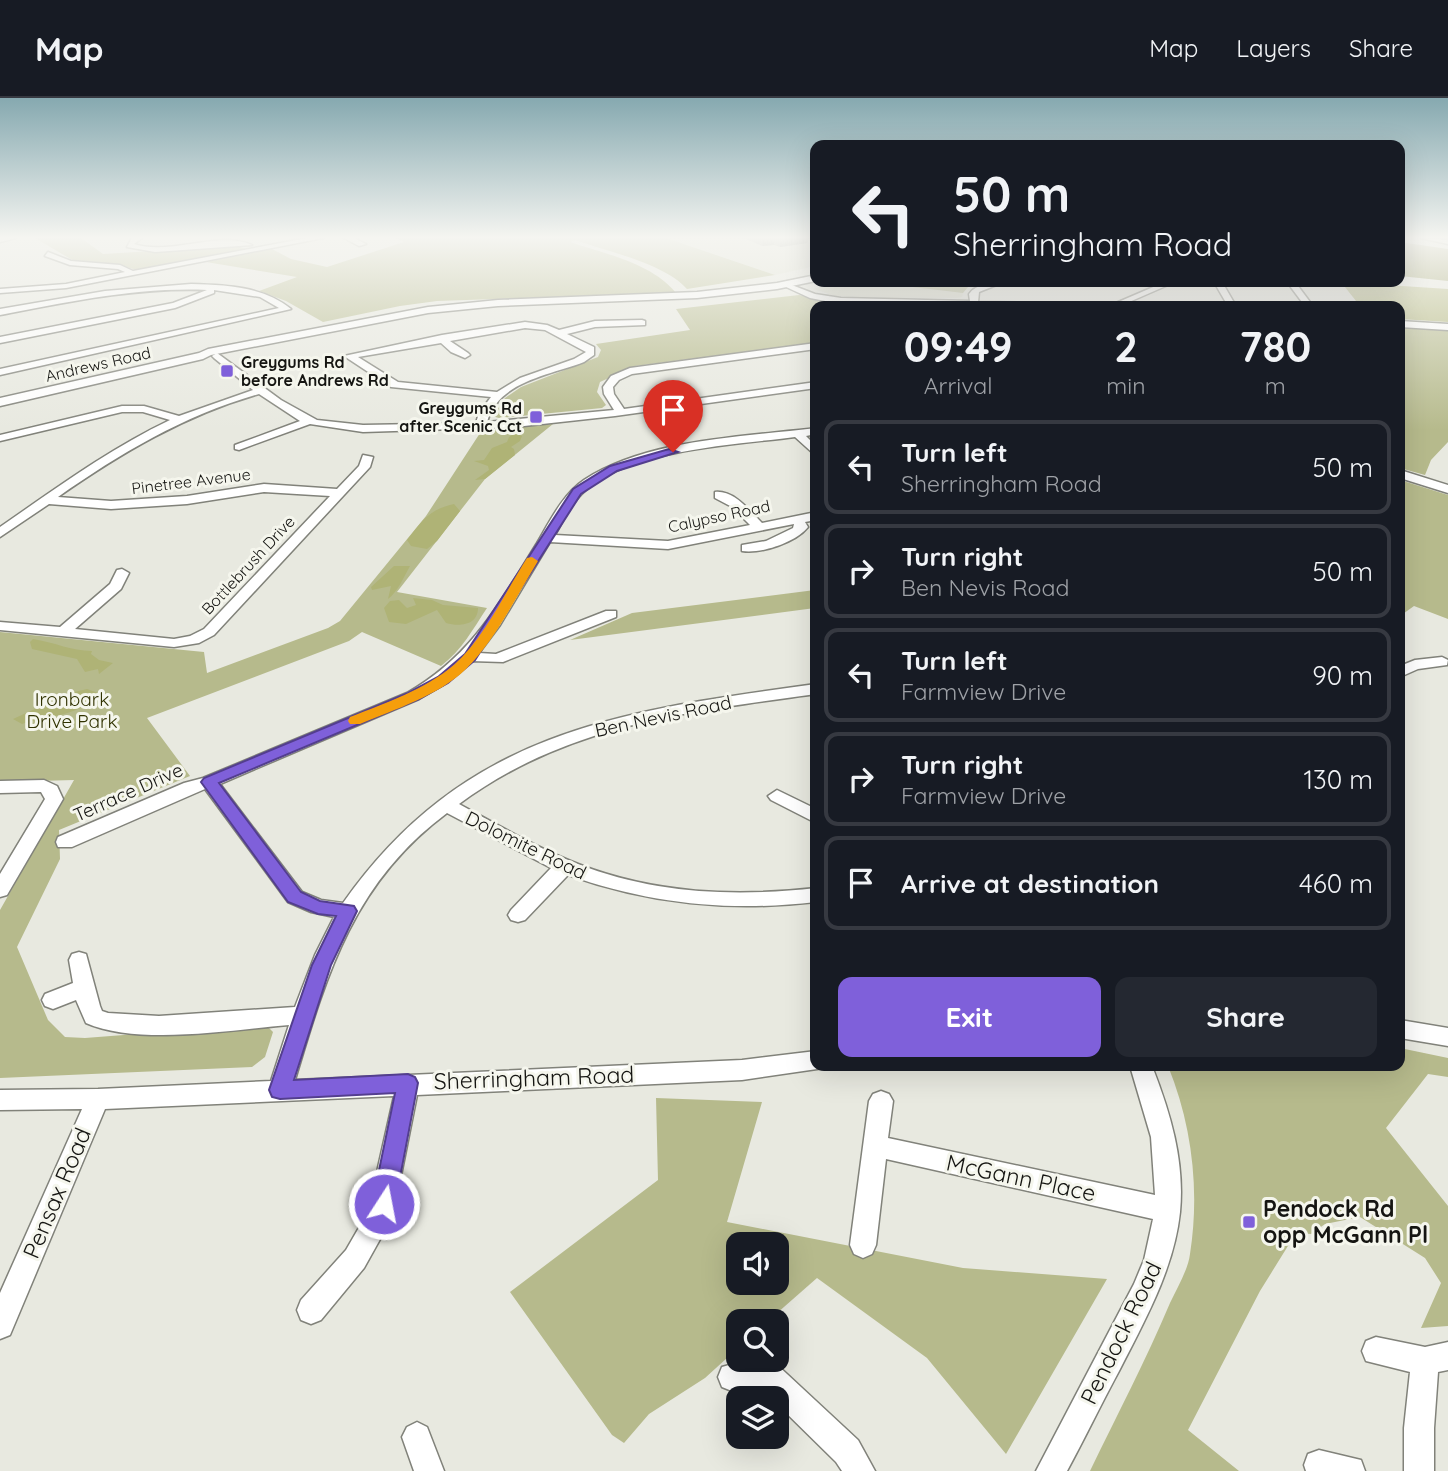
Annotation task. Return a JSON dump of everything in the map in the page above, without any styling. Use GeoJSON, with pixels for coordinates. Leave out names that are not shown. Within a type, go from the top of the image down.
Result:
{"type":"FeatureCollection","features":[{"type":"Feature","properties":{"kind":"main road","name":"Andrews Road"},"geometry":{"type":"LineString","coordinates":[[0,402],[345,323],[451,307],[523,302]]}},
{"type":"Feature","properties":{"kind":"street"},"geometry":{"type":"LineString","coordinates":[[0,312],[56,302]]}},
{"type":"Feature","properties":{"kind":"street"},"geometry":{"type":"LineString","coordinates":[[0,340],[180,302]]}},
{"type":"Feature","properties":{"kind":"street"},"geometry":{"type":"LineString","coordinates":[[0,372],[287,309],[276,302]]}},
{"type":"Feature","properties":{"kind":"street"},"geometry":{"type":"LineString","coordinates":[[560,333],[595,324],[642,323]]}},
{"type":"Feature","properties":{"kind":"street"},"geometry":{"type":"LineString","coordinates":[[1405,324],[1448,327]]}},
{"type":"Feature","properties":{"kind":"street"},"geometry":{"type":"LineString","coordinates":[[481,425],[485,410],[500,394],[523,381],[585,359],[591,354],[589,346],[542,326],[525,325],[346,355],[395,386],[500,394]]}},
{"type":"Feature","properties":{"kind":"street"},"geometry":{"type":"LineString","coordinates":[[442,338],[455,351],[466,355]]}},
{"type":"Feature","properties":{"kind":"street"},"geometry":{"type":"LineString","coordinates":[[620,411],[609,394],[608,387],[615,378],[630,371],[810,347]]}},
{"type":"Feature","properties":{"kind":"street"},"geometry":{"type":"LineString","coordinates":[[219,354],[262,390],[309,421],[352,428],[481,425],[810,387]]}},
{"type":"Feature","properties":{"kind":"street"},"geometry":{"type":"LineString","coordinates":[[0,533],[130,443],[179,419],[262,390]]}},
{"type":"Feature","properties":{"kind":"street"},"geometry":{"type":"LineString","coordinates":[[0,438],[134,407],[179,419]]}},
{"type":"Feature","properties":{"kind":"street"},"geometry":{"type":"LineString","coordinates":[[239,447],[309,421]]}},
{"type":"Feature","properties":{"kind":"street","name":"Terrace Drive"},"geometry":{"type":"LineString","coordinates":[[65,842],[190,787],[209,782],[421,692],[443,680],[471,657],[577,492],[614,468],[660,454],[810,431]]}},
{"type":"Feature","properties":{"kind":"street"},"geometry":{"type":"LineString","coordinates":[[797,433],[810,447]]}},
{"type":"Feature","properties":{"kind":"street","name":"Bottlebrush Drive"},"geometry":{"type":"LineString","coordinates":[[0,626],[174,643],[205,635],[366,465],[367,457]]}},
{"type":"Feature","properties":{"kind":"street"},"geometry":{"type":"LineString","coordinates":[[1405,476],[1448,489]]}},
{"type":"Feature","properties":{"kind":"street","name":"Pinetree Avenue"},"geometry":{"type":"LineString","coordinates":[[47,500],[91,505],[123,505],[187,500],[264,488],[340,493]]}},
{"type":"Feature","properties":{"kind":"street"},"geometry":{"type":"LineString","coordinates":[[719,495],[736,504],[758,526]]}},
{"type":"Feature","properties":{"kind":"street","name":"Calypso Road"},"geometry":{"type":"LineString","coordinates":[[546,538],[668,545],[694,542],[810,517]]}},
{"type":"Feature","properties":{"kind":"street"},"geometry":{"type":"LineString","coordinates":[[747,548],[769,544],[799,531],[802,527],[797,518]]}},
{"type":"Feature","properties":{"kind":"street"},"geometry":{"type":"LineString","coordinates":[[63,632],[116,586],[121,573]]}},
{"type":"Feature","properties":{"kind":"street"},"geometry":{"type":"LineString","coordinates":[[471,657],[504,657],[611,614]]}},
{"type":"Feature","properties":{"kind":"street"},"geometry":{"type":"LineString","coordinates":[[1405,669],[1415,664],[1443,662]]}},
{"type":"Feature","properties":{"kind":"street","name":"Ben Nevis Road"},"geometry":{"type":"LineString","coordinates":[[280,1090],[303,1015],[325,957],[348,911],[388,859],[446,805],[516,761],[596,728],[670,710],[810,690]]}},
{"type":"Feature","properties":{"kind":"street"},"geometry":{"type":"LineString","coordinates":[[209,782],[295,897],[318,908],[348,911]]}},
{"type":"Feature","properties":{"kind":"street"},"geometry":{"type":"LineString","coordinates":[[0,787],[44,786],[51,790],[54,799],[0,890]]}},
{"type":"Feature","properties":{"kind":"street"},"geometry":{"type":"LineString","coordinates":[[777,796],[810,814]]}},
{"type":"Feature","properties":{"kind":"street","name":"Dolomite Road"},"geometry":{"type":"LineString","coordinates":[[446,805],[565,866],[627,888],[695,899],[755,901],[810,896]]}},
{"type":"Feature","properties":{"kind":"street"},"geometry":{"type":"LineString","coordinates":[[518,915],[565,866]]}},
{"type":"Feature","properties":{"kind":"street"},"geometry":{"type":"LineString","coordinates":[[79,960],[91,1010],[96,1019],[121,1025],[303,1015]]}},
{"type":"Feature","properties":{"kind":"street"},"geometry":{"type":"LineString","coordinates":[[53,1000],[85,987]]}},
{"type":"Feature","properties":{"kind":"street"},"geometry":{"type":"LineString","coordinates":[[1405,1030],[1448,1037]]}},
{"type":"Feature","properties":{"kind":"street","name":"Sherringham Road"},"geometry":{"type":"LineString","coordinates":[[0,1100],[98,1099],[742,1070],[810,1062]]}},
{"type":"Feature","properties":{"kind":"street","name":"Pendock Road"},"geometry":{"type":"LineString","coordinates":[[1051,1471],[1149,1282],[1162,1244],[1167,1210],[1168,1172],[1160,1119],[1143,1071]]}},
{"type":"Feature","properties":{"kind":"street"},"geometry":{"type":"LineString","coordinates":[[310,1310],[355,1259],[380,1216],[408,1083]]}},
{"type":"Feature","properties":{"kind":"street","name":"Pensax Road"},"geometry":{"type":"LineString","coordinates":[[0,1325],[98,1099]]}},
{"type":"Feature","properties":{"kind":"street"},"geometry":{"type":"LineString","coordinates":[[863,1245],[881,1101]]}},
{"type":"Feature","properties":{"kind":"street","name":"McGann Place"},"geometry":{"type":"LineString","coordinates":[[875,1146],[1167,1210]]}},
{"type":"Feature","properties":{"kind":"street"},"geometry":{"type":"LineString","coordinates":[[1377,1351],[1436,1358],[1419,1428],[1419,1471]]}},
{"type":"Feature","properties":{"kind":"street"},"geometry":{"type":"LineString","coordinates":[[732,1377],[745,1372]]}},
{"type":"Feature","properties":{"kind":"street"},"geometry":{"type":"LineString","coordinates":[[771,1372],[846,1451],[860,1471]]}},
{"type":"Feature","properties":{"kind":"street"},"geometry":{"type":"LineString","coordinates":[[417,1437],[429,1471]]}},
{"type":"Feature","properties":{"kind":"street"},"geometry":{"type":"LineString","coordinates":[[1319,1465],[1350,1471]]}},
{"type":"Feature","properties":{"kind":"green space"},"geometry":{"type":"Polygon","coordinates":[[[288,302],[429,302],[400,306],[323,322],[288,302]]]}},
{"type":"Feature","properties":{"kind":"green space"},"geometry":{"type":"Polygon","coordinates":[[[737,302],[810,302],[810,344],[635,366],[600,382],[597,392],[606,405],[602,408],[499,418],[492,416],[505,398],[521,387],[598,357],[601,350],[596,344],[690,330],[676,309],[737,302]]]}},
{"type":"Feature","properties":{"kind":"green space"},"geometry":{"type":"Polygon","coordinates":[[[1405,302],[1448,302],[1448,322],[1405,319],[1405,302]]]}},
{"type":"Feature","properties":{"kind":"green space"},"geometry":{"type":"Polygon","coordinates":[[[1405,327],[1448,330],[1448,442],[1431,460],[1425,475],[1405,469],[1405,327]]]}},
{"type":"Feature","properties":{"kind":"green space","name":"Ironbark Drive Park"},"geometry":{"type":"Polygon","coordinates":[[[553,424],[485,479],[397,592],[487,608],[461,646],[441,666],[362,632],[349,641],[147,718],[190,776],[59,830],[60,859],[17,947],[48,1020],[65,1037],[85,1038],[265,1024],[273,1032],[265,1057],[252,1067],[0,1078],[0,910],[74,780],[0,782],[0,632],[204,652],[207,673],[328,628],[340,621],[426,516],[482,430],[553,424]]]}},
{"type":"Feature","properties":{"kind":"green space"},"geometry":{"type":"Polygon","coordinates":[[[515,433],[522,436],[520,441],[511,447],[515,455],[485,479],[475,480],[489,470],[488,466],[474,461],[484,460],[492,448],[507,442],[515,433]]]}},
{"type":"Feature","properties":{"kind":"green space"},"geometry":{"type":"Polygon","coordinates":[[[1405,482],[1448,495],[1448,619],[1414,606],[1405,612],[1405,482]]]}},
{"type":"Feature","properties":{"kind":"green space"},"geometry":{"type":"Polygon","coordinates":[[[454,504],[460,511],[437,541],[427,549],[411,546],[407,540],[427,517],[438,509],[454,504]]]}},
{"type":"Feature","properties":{"kind":"green space"},"geometry":{"type":"Polygon","coordinates":[[[394,566],[410,566],[398,588],[388,599],[391,586],[372,590],[371,587],[394,566]]]}},
{"type":"Feature","properties":{"kind":"green space"},"geometry":{"type":"Polygon","coordinates":[[[810,591],[810,609],[570,640],[632,613],[810,591]]]}},
{"type":"Feature","properties":{"kind":"green space"},"geometry":{"type":"Polygon","coordinates":[[[413,598],[432,600],[443,605],[478,608],[477,614],[472,621],[457,625],[446,623],[437,610],[406,624],[389,622],[384,608],[390,601],[399,600],[407,608],[416,605],[413,598]]]}},
{"type":"Feature","properties":{"kind":"green space"},"geometry":{"type":"Polygon","coordinates":[[[33,639],[92,651],[91,654],[99,660],[113,663],[99,674],[98,669],[85,672],[77,659],[32,649],[30,642],[33,639]]]}},
{"type":"Feature","properties":{"kind":"green space"},"geometry":{"type":"Polygon","coordinates":[[[87,689],[98,693],[92,701],[74,711],[22,724],[13,719],[70,693],[87,689]]]}},
{"type":"Feature","properties":{"kind":"green space"},"geometry":{"type":"Polygon","coordinates":[[[1405,1049],[1448,1058],[1448,1077],[1428,1074],[1386,1128],[1448,1206],[1448,1326],[1421,1328],[1441,1283],[1425,1258],[1360,1217],[1325,1224],[1311,1234],[1296,1233],[1260,1291],[1188,1430],[1239,1471],[1090,1471],[1189,1260],[1194,1182],[1188,1135],[1170,1071],[1405,1071],[1405,1049]]]}},
{"type":"Feature","properties":{"kind":"green space"},"geometry":{"type":"Polygon","coordinates":[[[656,1098],[762,1102],[727,1222],[778,1232],[726,1232],[726,1295],[789,1295],[789,1234],[963,1268],[1107,1279],[1006,1454],[927,1358],[817,1278],[782,1309],[726,1309],[726,1359],[705,1378],[649,1414],[624,1443],[612,1435],[510,1292],[658,1180],[656,1098]]]}},
{"type":"Feature","properties":{"kind":"slow traffic"},"geometry":{"type":"LineString","coordinates":[[355,721],[421,692],[460,667],[471,657],[532,561]]}},
{"type":"Feature","properties":{"kind":"place","name":"Greygums Rd before Andrews Rd"},"geometry":{"type":"Point","coordinates":[227,371]}},
{"type":"Feature","properties":{"kind":"place","name":"Greygums Rd after Scenic Cct"},"geometry":{"type":"Point","coordinates":[536,417]}},
{"type":"Feature","properties":{"kind":"place","name":"Pendock Rd opp McGann Pl"},"geometry":{"type":"Point","coordinates":[1249,1222]}},
{"type":"Feature","properties":{"kind":"route"},"geometry":{"type":"LineString","coordinates":[[384,1204],[408,1083],[280,1090],[321,965],[348,911],[318,908],[295,897],[209,782],[414,696],[443,680],[471,657],[577,492],[590,481],[614,468],[673,452]]}}]}
